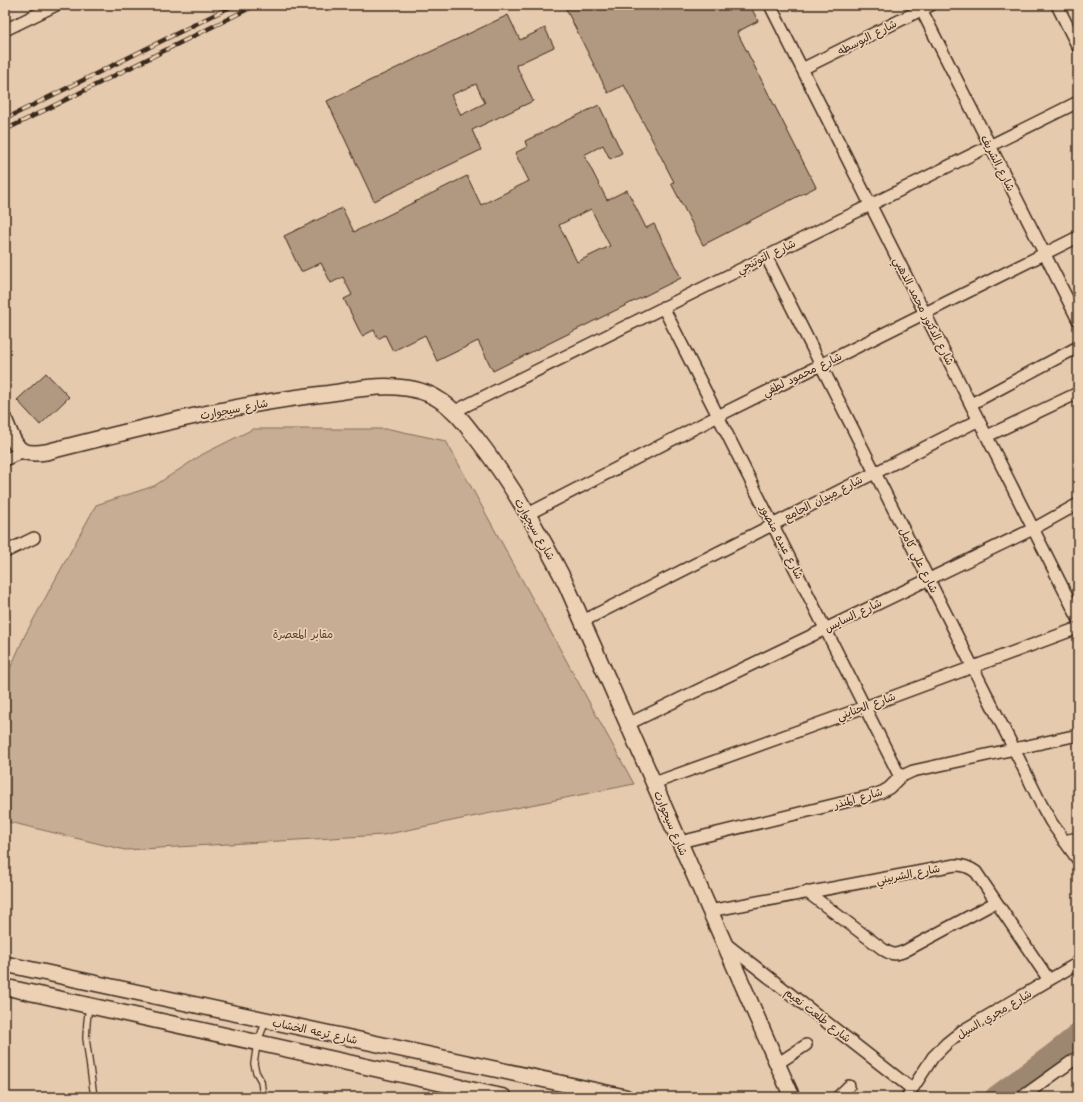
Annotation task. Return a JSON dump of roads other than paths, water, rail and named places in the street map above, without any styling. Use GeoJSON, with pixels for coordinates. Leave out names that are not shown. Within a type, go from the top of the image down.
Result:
{"type":"FeatureCollection","features":[{"type":"Feature","properties":{"kind":"street"},"geometry":{"type":"LineString","coordinates":[[5,30],[56,5]]}},
{"type":"Feature","properties":{"kind":"street","name":"شارع الدكتور محمد الذهبي"},"geometry":{"type":"LineString","coordinates":[[770,5],[1078,618]]}},
{"type":"Feature","properties":{"kind":"street"},"geometry":{"type":"LineString","coordinates":[[1057,5],[1078,47]]}},
{"type":"Feature","properties":{"kind":"street","name":"شارع البوسطه"},"geometry":{"type":"LineString","coordinates":[[802,69],[923,7]]}},
{"type":"Feature","properties":{"kind":"street","name":"شارع الشريف"},"geometry":{"type":"LineString","coordinates":[[923,7],[1078,320]]}},
{"type":"Feature","properties":{"kind":"street","name":"شارع التوتنجي"},"geometry":{"type":"LineString","coordinates":[[455,411],[1078,102]]}},
{"type":"Feature","properties":{"kind":"street","name":"شارع محمود لطفي"},"geometry":{"type":"LineString","coordinates":[[528,514],[718,416],[1078,237]]}},
{"type":"Feature","properties":{"kind":"street","name":"شارع علي كامل"},"geometry":{"type":"LineString","coordinates":[[766,256],[1041,804],[1051,822],[1078,860]]}},
{"type":"Feature","properties":{"kind":"street","name":"شارع عبده منصور"},"geometry":{"type":"LineString","coordinates":[[663,307],[900,777]]}},
{"type":"Feature","properties":{"kind":"street"},"geometry":{"type":"LineString","coordinates":[[971,404],[1078,347]]}},
{"type":"Feature","properties":{"kind":"street","name":"شارع سيجوارت"},"geometry":{"type":"LineString","coordinates":[[23,451],[31,453],[46,452],[156,425],[295,397],[374,388],[396,387],[417,390],[437,398],[455,411],[494,461],[548,548],[628,724],[792,1097]]}},
{"type":"Feature","properties":{"kind":"street"},"geometry":{"type":"LineString","coordinates":[[987,436],[1078,393]]}},
{"type":"Feature","properties":{"kind":"street","name":"شارع ميدان الجامع"},"geometry":{"type":"LineString","coordinates":[[582,621],[979,420]]}},
{"type":"Feature","properties":{"kind":"street"},"geometry":{"type":"LineString","coordinates":[[5,421],[16,446],[23,451],[5,460]]}},
{"type":"Feature","properties":{"kind":"street","name":"شارع السايس"},"geometry":{"type":"LineString","coordinates":[[628,724],[1033,529],[1078,504]]}},
{"type":"Feature","properties":{"kind":"street"},"geometry":{"type":"LineString","coordinates":[[5,552],[34,538]]}},
{"type":"Feature","properties":{"kind":"street","name":"شارع الجنايني"},"geometry":{"type":"LineString","coordinates":[[654,783],[1078,628]]}},
{"type":"Feature","properties":{"kind":"street","name":"شارع المنذر"},"geometry":{"type":"LineString","coordinates":[[680,842],[874,795],[889,788],[900,777],[919,769],[1078,735]]}},
{"type":"Feature","properties":{"kind":"street"},"geometry":{"type":"LineString","coordinates":[[1064,841],[1078,838]]}},
{"type":"Feature","properties":{"kind":"street","name":"شارع الشربيني"},"geometry":{"type":"LineString","coordinates":[[709,911],[955,865],[963,865],[976,872],[1049,980]]}},
{"type":"Feature","properties":{"kind":"street"},"geometry":{"type":"LineString","coordinates":[[807,892],[884,950],[894,954],[905,951],[996,902]]}},
{"type":"Feature","properties":{"kind":"street","name":"شارع طلعت نعيم"},"geometry":{"type":"LineString","coordinates":[[723,942],[910,1093]]}},
{"type":"Feature","properties":{"kind":"street","name":"شارع مجري السيل"},"geometry":{"type":"LineString","coordinates":[[910,1093],[933,1057],[962,1031],[1078,963]]}},
{"type":"Feature","properties":{"kind":"street","name":"شارع ترعه الخشاب"},"geometry":{"type":"LineString","coordinates":[[5,964],[95,982],[625,1097]]}},
{"type":"Feature","properties":{"kind":"street"},"geometry":{"type":"LineString","coordinates":[[90,1006],[95,982]]}},
{"type":"Feature","properties":{"kind":"street"},"geometry":{"type":"LineString","coordinates":[[5,987],[504,1097]]}},
{"type":"Feature","properties":{"kind":"street"},"geometry":{"type":"LineString","coordinates":[[777,1064],[806,1045]]}},
{"type":"Feature","properties":{"kind":"street"},"geometry":{"type":"LineString","coordinates":[[1022,1097],[1078,1057]]}},
{"type":"Feature","properties":{"kind":"street"},"geometry":{"type":"LineString","coordinates":[[838,1097],[849,1086]]}},
{"type":"Feature","properties":{"kind":"lane"},"geometry":{"type":"LineString","coordinates":[[90,1006],[86,1038],[94,1097]]}},
{"type":"Feature","properties":{"kind":"lane"},"geometry":{"type":"LineString","coordinates":[[263,1097],[261,1081],[254,1064],[257,1043],[266,1020]]}},
{"type":"Feature","properties":{"kind":"waterway"},"geometry":{"type":"LineString","coordinates":[[995,1097],[1078,1034]]}},
{"type":"Feature","properties":{"kind":"railway"},"geometry":{"type":"LineString","coordinates":[[5,119],[234,5]]}},
{"type":"Feature","properties":{"kind":"railway"},"geometry":{"type":"LineString","coordinates":[[5,130],[256,5]]}},
{"type":"Feature","properties":{"kind":"park label","name":"مقابر المعصرة"},"geometry":{"type":"Point","coordinates":[303,634]}}]}
